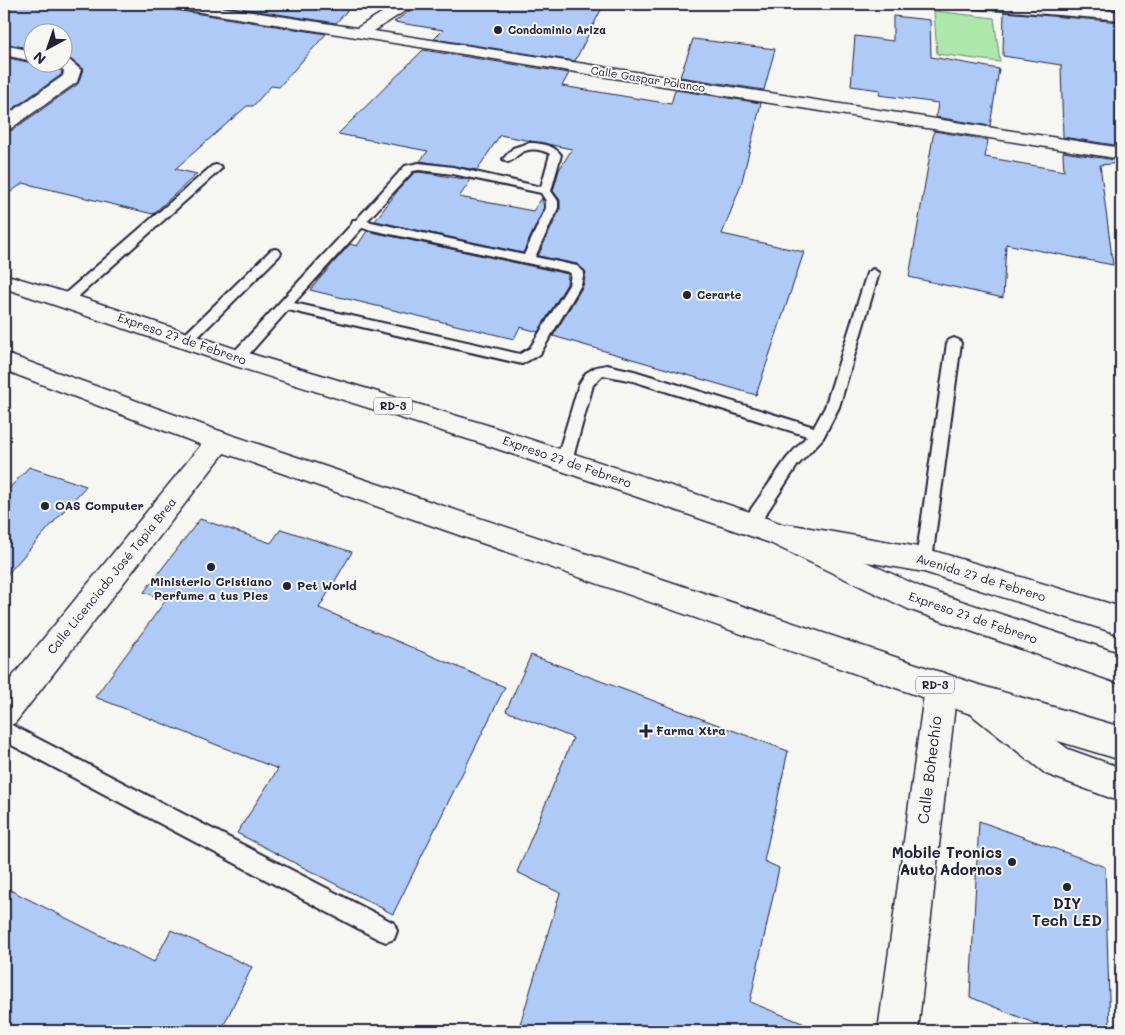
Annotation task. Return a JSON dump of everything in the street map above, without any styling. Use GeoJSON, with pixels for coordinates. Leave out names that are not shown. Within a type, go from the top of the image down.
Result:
{"type":"FeatureCollection","features":[{"type":"Feature","properties":{"kind":"main road","name":"Calle Gaspar Polanco"},"geometry":{"type":"LineString","coordinates":[[175,4],[1121,154]]}},
{"type":"Feature","properties":{"kind":"main road"},"geometry":{"type":"LineString","coordinates":[[359,34],[406,4]]}},
{"type":"Feature","properties":{"kind":"main road"},"geometry":{"type":"LineString","coordinates":[[972,4],[1121,16]]}},
{"type":"Feature","properties":{"kind":"main road"},"geometry":{"type":"LineString","coordinates":[[4,50],[22,54]]}},
{"type":"Feature","properties":{"kind":"main road"},"geometry":{"type":"LineString","coordinates":[[4,126],[71,78],[72,69]]}},
{"type":"Feature","properties":{"kind":"main road","name":"Expreso 27 de Febrero"},"geometry":{"type":"LineString","coordinates":[[4,281],[237,358],[488,435],[750,524],[780,535],[918,600],[1121,669]]}},
{"type":"Feature","properties":{"kind":"main road","name":"RD-3"},"geometry":{"type":"LineString","coordinates":[[4,361],[219,441],[979,701],[1121,744]]}},
{"type":"Feature","properties":{"kind":"main road","name":"Calle Licenciado José Tapia Brea"},"geometry":{"type":"LineString","coordinates":[[4,712],[219,441]]}},
{"type":"Feature","properties":{"kind":"main road","name":"Avenida 27 de Febrero"},"geometry":{"type":"LineString","coordinates":[[780,535],[924,560],[1121,621]]}},
{"type":"Feature","properties":{"kind":"main road","name":"Calle Bohechío"},"geometry":{"type":"LineString","coordinates":[[898,1031],[941,687]]}},
{"type":"Feature","properties":{"kind":"main road","name":"RD-3"},"geometry":{"type":"LineString","coordinates":[[979,701],[1058,762],[1121,785]]}},
{"type":"Feature","properties":{"kind":"lane"},"geometry":{"type":"LineString","coordinates":[[508,159],[519,148],[528,146],[540,147],[554,152],[556,155],[545,191]]}},
{"type":"Feature","properties":{"kind":"lane"},"geometry":{"type":"LineString","coordinates":[[237,358],[358,223],[409,168],[414,166],[434,167],[545,191],[552,201],[552,208],[528,259]]}},
{"type":"Feature","properties":{"kind":"lane"},"geometry":{"type":"LineString","coordinates":[[66,300],[216,168]]}},
{"type":"Feature","properties":{"kind":"lane"},"geometry":{"type":"LineString","coordinates":[[284,306],[522,358],[529,356],[535,351],[575,285],[578,275],[578,272],[573,269],[358,223]]}},
{"type":"Feature","properties":{"kind":"lane"},"geometry":{"type":"LineString","coordinates":[[186,341],[275,253]]}},
{"type":"Feature","properties":{"kind":"lane"},"geometry":{"type":"LineString","coordinates":[[750,524],[792,462],[818,434],[832,407],[873,273]]}},
{"type":"Feature","properties":{"kind":"lane"},"geometry":{"type":"LineString","coordinates":[[924,560],[954,343]]}},
{"type":"Feature","properties":{"kind":"lane"},"geometry":{"type":"LineString","coordinates":[[564,461],[586,384],[592,375],[605,369],[634,376],[818,434]]}},
{"type":"Feature","properties":{"kind":"lane"},"geometry":{"type":"LineString","coordinates":[[4,731],[386,931]]}},
{"type":"Feature","properties":{"kind":"green space"},"geometry":{"type":"Polygon","coordinates":[[[934,11],[994,18],[1000,62],[937,54],[934,11]]]}},
{"type":"Feature","properties":{"kind":"building"},"geometry":{"type":"Polygon","coordinates":[[[4,4],[60,4],[82,7],[87,4],[166,4],[168,8],[175,10],[326,34],[279,87],[271,86],[253,106],[247,106],[175,169],[197,174],[153,214],[23,183],[4,197],[4,132],[11,131],[78,84],[83,69],[72,60],[72,22],[22,22],[22,47],[4,43],[4,4]]]}},
{"type":"Feature","properties":{"kind":"building"},"geometry":{"type":"Polygon","coordinates":[[[212,4],[353,4],[336,23],[212,4]]]}},
{"type":"Feature","properties":{"kind":"building"},"geometry":{"type":"Polygon","coordinates":[[[415,4],[604,4],[575,61],[434,39],[443,30],[394,22],[412,9],[415,4]]]}},
{"type":"Feature","properties":{"kind":"building"},"geometry":{"type":"Polygon","coordinates":[[[1047,4],[1121,4],[1121,9],[1047,4]]]}},
{"type":"Feature","properties":{"kind":"building"},"geometry":{"type":"Polygon","coordinates":[[[1004,12],[1121,22],[1121,146],[1063,137],[1061,65],[1003,56],[1004,12]]]}},
{"type":"Feature","properties":{"kind":"building"},"geometry":{"type":"Polygon","coordinates":[[[893,16],[930,20],[931,57],[999,69],[990,126],[936,117],[938,103],[879,95],[880,90],[851,86],[855,36],[893,41],[893,16]]]}},
{"type":"Feature","properties":{"kind":"building"},"geometry":{"type":"Polygon","coordinates":[[[693,39],[775,49],[764,90],[680,77],[693,39]]]}},
{"type":"Feature","properties":{"kind":"building"},"geometry":{"type":"Polygon","coordinates":[[[423,50],[569,73],[562,86],[671,104],[675,90],[761,103],[741,185],[722,234],[804,252],[756,395],[553,336],[583,286],[586,272],[577,264],[538,256],[560,209],[560,200],[553,191],[559,170],[572,149],[500,135],[477,170],[420,161],[428,151],[338,134],[423,50]]]}},
{"type":"Feature","properties":{"kind":"building"},"geometry":{"type":"Polygon","coordinates":[[[4,57],[22,61],[22,72],[62,72],[61,75],[4,115],[4,57]]]}},
{"type":"Feature","properties":{"kind":"building"},"geometry":{"type":"Polygon","coordinates":[[[934,131],[988,140],[985,157],[1064,171],[1063,152],[1121,161],[1121,163],[1100,165],[1113,265],[1006,244],[1003,298],[909,277],[934,131]]]}},
{"type":"Feature","properties":{"kind":"building"},"geometry":{"type":"Polygon","coordinates":[[[419,172],[471,180],[459,197],[533,211],[542,198],[544,208],[523,253],[375,221],[399,189],[414,173],[419,172]]]}},
{"type":"Feature","properties":{"kind":"building"},"geometry":{"type":"Polygon","coordinates":[[[367,231],[568,274],[567,284],[538,332],[520,327],[514,339],[310,290],[350,244],[357,246],[367,231]]]}},
{"type":"Feature","properties":{"kind":"building"},"geometry":{"type":"Polygon","coordinates":[[[29,467],[86,486],[4,578],[4,494],[29,467]]]}},
{"type":"Feature","properties":{"kind":"building"},"geometry":{"type":"Polygon","coordinates":[[[200,519],[271,543],[281,529],[352,552],[319,608],[505,687],[393,914],[237,833],[278,769],[95,697],[166,600],[144,592],[200,519]]]}},
{"type":"Feature","properties":{"kind":"building"},"geometry":{"type":"Polygon","coordinates":[[[531,655],[788,751],[764,861],[779,868],[750,1002],[817,1029],[817,1031],[518,1031],[560,893],[517,872],[573,738],[506,711],[531,655]]]}},
{"type":"Feature","properties":{"kind":"building"},"geometry":{"type":"Polygon","coordinates":[[[979,821],[1105,867],[1110,1031],[1053,1031],[970,997],[979,821]]]}},
{"type":"Feature","properties":{"kind":"building"},"geometry":{"type":"Polygon","coordinates":[[[4,887],[154,962],[171,930],[252,967],[221,1031],[4,1031],[4,887]]]}},
{"type":"Feature","properties":{"kind":"place","name":"Condominio Ariza"},"geometry":{"type":"Point","coordinates":[498,30]}},
{"type":"Feature","properties":{"kind":"place","name":"Cerarte"},"geometry":{"type":"Point","coordinates":[687,295]}},
{"type":"Feature","properties":{"kind":"place","name":"OAS Computer"},"geometry":{"type":"Point","coordinates":[45,506]}},
{"type":"Feature","properties":{"kind":"place","name":"Ministerio Cristiano Perfume a tus Pies"},"geometry":{"type":"Point","coordinates":[211,567]}},
{"type":"Feature","properties":{"kind":"place","name":"Pet World"},"geometry":{"type":"Point","coordinates":[287,586]}},
{"type":"Feature","properties":{"kind":"place","name":"Farma Xtra"},"geometry":{"type":"Point","coordinates":[646,731]}},
{"type":"Feature","properties":{"kind":"place","name":"Mobile Tronics Auto Adornos"},"geometry":{"type":"Point","coordinates":[1012,862]}},
{"type":"Feature","properties":{"kind":"place","name":"DIY Tech LED"},"geometry":{"type":"Point","coordinates":[1067,887]}}]}
